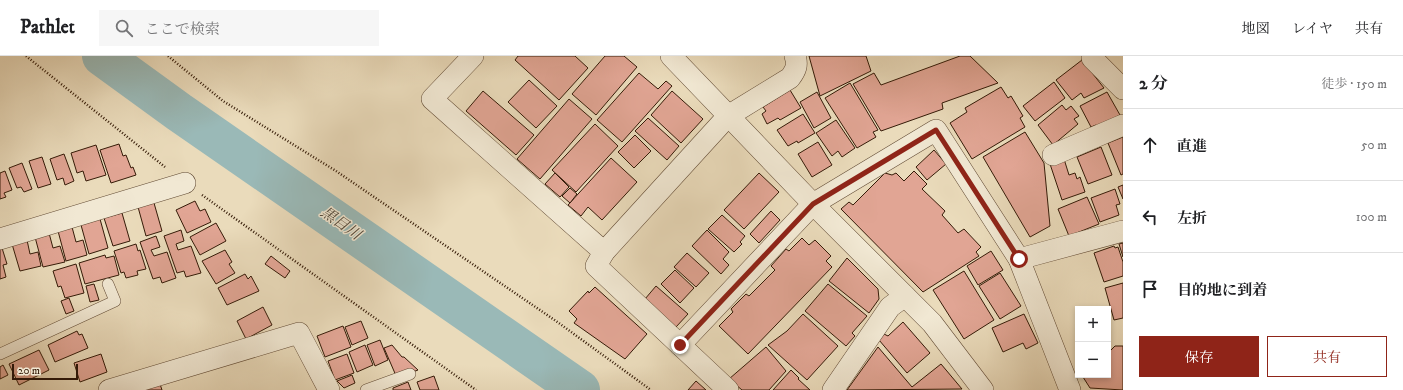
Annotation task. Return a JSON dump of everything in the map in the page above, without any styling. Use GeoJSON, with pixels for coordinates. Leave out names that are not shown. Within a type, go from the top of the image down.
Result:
{"type":"FeatureCollection","features":[{"type":"Feature","properties":{"kind":"street"},"geometry":{"type":"LineString","coordinates":[[473,56],[432,99],[604,252]]}},
{"type":"Feature","properties":{"kind":"street"},"geometry":{"type":"LineString","coordinates":[[671,56],[813,204],[932,323],[986,390]]}},
{"type":"Feature","properties":{"kind":"street"},"geometry":{"type":"LineString","coordinates":[[728,390],[596,266],[604,252],[728,116],[790,78],[796,70],[797,62],[795,56]]}},
{"type":"Feature","properties":{"kind":"street"},"geometry":{"type":"LineString","coordinates":[[1092,58],[1123,89]]}},
{"type":"Feature","properties":{"kind":"street"},"geometry":{"type":"LineString","coordinates":[[1052,155],[1123,125]]}},
{"type":"Feature","properties":{"kind":"street"},"geometry":{"type":"LineString","coordinates":[[680,345],[813,204],[936,130],[1019,259],[1070,390]]}},
{"type":"Feature","properties":{"kind":"street"},"geometry":{"type":"LineString","coordinates":[[0,239],[185,183]]}},
{"type":"Feature","properties":{"kind":"street"},"geometry":{"type":"LineString","coordinates":[[1019,259],[1123,231]]}},
{"type":"Feature","properties":{"kind":"street"},"geometry":{"type":"LineString","coordinates":[[833,390],[890,307],[905,296]]}},
{"type":"Feature","properties":{"kind":"street"},"geometry":{"type":"LineString","coordinates":[[109,390],[299,333],[329,390]]}},
{"type":"Feature","properties":{"kind":"lane"},"geometry":{"type":"LineString","coordinates":[[0,354],[115,301],[108,284]]}},
{"type":"Feature","properties":{"kind":"lane"},"geometry":{"type":"LineString","coordinates":[[366,390],[410,374]]}},
{"type":"Feature","properties":{"kind":"path"},"geometry":{"type":"LineString","coordinates":[[26,56],[185,183],[476,390]]}},
{"type":"Feature","properties":{"kind":"path"},"geometry":{"type":"LineString","coordinates":[[168,56],[223,101],[336,171],[556,321],[651,390]]}},
{"type":"Feature","properties":{"kind":"building"},"geometry":{"type":"Polygon","coordinates":[[[518,56],[575,56],[588,68],[559,100],[515,60],[518,56]]]}},
{"type":"Feature","properties":{"kind":"building"},"geometry":{"type":"Polygon","coordinates":[[[605,56],[624,56],[637,67],[596,115],[572,94],[605,56]]]}},
{"type":"Feature","properties":{"kind":"building"},"geometry":{"type":"Polygon","coordinates":[[[809,56],[866,56],[871,71],[820,96],[809,56]]]}},
{"type":"Feature","properties":{"kind":"building"},"geometry":{"type":"Polygon","coordinates":[[[960,56],[970,56],[998,83],[942,103],[943,109],[881,131],[853,84],[874,73],[881,85],[960,56]]]}},
{"type":"Feature","properties":{"kind":"building"},"geometry":{"type":"Polygon","coordinates":[[[1082,60],[1104,88],[1084,98],[1081,93],[1072,100],[1056,80],[1082,60]]]}},
{"type":"Feature","properties":{"kind":"building"},"geometry":{"type":"Polygon","coordinates":[[[639,73],[658,89],[666,81],[672,86],[622,142],[597,120],[639,73]]]}},
{"type":"Feature","properties":{"kind":"building"},"geometry":{"type":"Polygon","coordinates":[[[529,80],[557,106],[536,128],[508,102],[529,80]]]}},
{"type":"Feature","properties":{"kind":"building"},"geometry":{"type":"Polygon","coordinates":[[[1054,82],[1065,98],[1035,121],[1023,106],[1054,82]]]}},
{"type":"Feature","properties":{"kind":"building"},"geometry":{"type":"Polygon","coordinates":[[[850,83],[878,130],[873,132],[876,137],[857,148],[825,98],[850,83]]]}},
{"type":"Feature","properties":{"kind":"building"},"geometry":{"type":"Polygon","coordinates":[[[1001,87],[1008,98],[1011,96],[1023,116],[1020,118],[1025,127],[972,159],[950,123],[967,112],[965,108],[1001,87]]]}},
{"type":"Feature","properties":{"kind":"building"},"geometry":{"type":"Polygon","coordinates":[[[790,90],[801,108],[780,120],[778,118],[767,124],[762,114],[766,111],[763,107],[790,90]]]}},
{"type":"Feature","properties":{"kind":"building"},"geometry":{"type":"Polygon","coordinates":[[[483,91],[534,135],[516,155],[466,111],[483,91]]]}},
{"type":"Feature","properties":{"kind":"building"},"geometry":{"type":"Polygon","coordinates":[[[672,91],[703,119],[681,143],[651,115],[672,91]]]}},
{"type":"Feature","properties":{"kind":"building"},"geometry":{"type":"Polygon","coordinates":[[[817,92],[831,118],[814,128],[800,102],[817,92]]]}},
{"type":"Feature","properties":{"kind":"building"},"geometry":{"type":"Polygon","coordinates":[[[1107,92],[1120,115],[1097,127],[1096,125],[1091,127],[1080,106],[1107,92]]]}},
{"type":"Feature","properties":{"kind":"building"},"geometry":{"type":"Polygon","coordinates":[[[569,99],[592,119],[540,179],[517,159],[569,99]]]}},
{"type":"Feature","properties":{"kind":"building"},"geometry":{"type":"Polygon","coordinates":[[[1062,105],[1066,110],[1071,106],[1079,116],[1074,119],[1078,124],[1053,145],[1038,125],[1062,105]]]}},
{"type":"Feature","properties":{"kind":"building"},"geometry":{"type":"Polygon","coordinates":[[[803,114],[815,133],[798,143],[797,141],[788,146],[777,130],[803,114]]]}},
{"type":"Feature","properties":{"kind":"building"},"geometry":{"type":"Polygon","coordinates":[[[648,118],[679,146],[667,160],[635,131],[648,118]]]}},
{"type":"Feature","properties":{"kind":"building"},"geometry":{"type":"Polygon","coordinates":[[[836,120],[855,148],[842,157],[838,151],[832,156],[816,133],[836,120]]]}},
{"type":"Feature","properties":{"kind":"building"},"geometry":{"type":"Polygon","coordinates":[[[595,124],[618,146],[576,192],[552,170],[595,124]]]}},
{"type":"Feature","properties":{"kind":"building"},"geometry":{"type":"Polygon","coordinates":[[[1025,132],[1044,163],[1050,226],[1030,237],[983,157],[1025,132]]]}},
{"type":"Feature","properties":{"kind":"building"},"geometry":{"type":"Polygon","coordinates":[[[635,135],[651,151],[634,168],[618,152],[635,135]]]}},
{"type":"Feature","properties":{"kind":"building"},"geometry":{"type":"Polygon","coordinates":[[[1123,137],[1123,174],[1121,175],[1108,143],[1123,137]]]}},
{"type":"Feature","properties":{"kind":"building"},"geometry":{"type":"Polygon","coordinates":[[[818,142],[832,165],[812,177],[798,154],[818,142]]]}},
{"type":"Feature","properties":{"kind":"building"},"geometry":{"type":"Polygon","coordinates":[[[119,144],[123,156],[126,155],[131,168],[133,167],[136,175],[111,183],[100,150],[119,144]]]}},
{"type":"Feature","properties":{"kind":"building"},"geometry":{"type":"Polygon","coordinates":[[[96,145],[106,175],[86,181],[83,171],[77,173],[71,153],[96,145]]]}},
{"type":"Feature","properties":{"kind":"building"},"geometry":{"type":"Polygon","coordinates":[[[1101,147],[1112,175],[1088,184],[1077,157],[1101,147]]]}},
{"type":"Feature","properties":{"kind":"building"},"geometry":{"type":"Polygon","coordinates":[[[934,150],[946,164],[927,180],[916,167],[934,150]]]}},
{"type":"Feature","properties":{"kind":"building"},"geometry":{"type":"Polygon","coordinates":[[[64,154],[74,181],[65,185],[63,178],[57,180],[50,159],[64,154]]]}},
{"type":"Feature","properties":{"kind":"building"},"geometry":{"type":"Polygon","coordinates":[[[42,157],[51,184],[38,188],[29,161],[42,157]]]}},
{"type":"Feature","properties":{"kind":"building"},"geometry":{"type":"Polygon","coordinates":[[[611,158],[637,182],[602,220],[588,207],[581,216],[568,205],[611,158]]]}},
{"type":"Feature","properties":{"kind":"building"},"geometry":{"type":"Polygon","coordinates":[[[1064,159],[1069,175],[1075,173],[1077,179],[1080,177],[1085,192],[1062,200],[1050,164],[1064,159]]]}},
{"type":"Feature","properties":{"kind":"building"},"geometry":{"type":"Polygon","coordinates":[[[22,163],[32,189],[24,192],[21,187],[17,188],[9,168],[22,163]]]}},
{"type":"Feature","properties":{"kind":"building"},"geometry":{"type":"Polygon","coordinates":[[[5,171],[12,190],[4,193],[6,197],[0,199],[0,173],[5,171]]]}},
{"type":"Feature","properties":{"kind":"building"},"geometry":{"type":"Polygon","coordinates":[[[914,171],[927,184],[922,189],[945,211],[942,215],[958,233],[964,229],[981,247],[976,252],[979,256],[923,292],[841,209],[849,202],[853,205],[885,173],[892,175],[896,173],[904,181],[914,171]]]}},
{"type":"Feature","properties":{"kind":"building"},"geometry":{"type":"Polygon","coordinates":[[[555,173],[569,187],[560,197],[545,184],[555,173]]]}},
{"type":"Feature","properties":{"kind":"building"},"geometry":{"type":"Polygon","coordinates":[[[759,173],[779,192],[744,229],[724,210],[759,173]]]}},
{"type":"Feature","properties":{"kind":"building"},"geometry":{"type":"Polygon","coordinates":[[[1123,185],[1123,199],[1118,187],[1123,185]]]}},
{"type":"Feature","properties":{"kind":"building"},"geometry":{"type":"Polygon","coordinates":[[[570,188],[577,194],[570,203],[562,196],[570,188]]]}},
{"type":"Feature","properties":{"kind":"building"},"geometry":{"type":"Polygon","coordinates":[[[1115,189],[1120,204],[1116,205],[1119,215],[1100,222],[1091,198],[1115,189]]]}},
{"type":"Feature","properties":{"kind":"building"},"geometry":{"type":"Polygon","coordinates":[[[1087,197],[1099,224],[1069,236],[1058,209],[1087,197]]]}},
{"type":"Feature","properties":{"kind":"building"},"geometry":{"type":"Polygon","coordinates":[[[195,201],[200,211],[205,209],[211,222],[187,233],[176,210],[195,201]]]}},
{"type":"Feature","properties":{"kind":"building"},"geometry":{"type":"Polygon","coordinates":[[[154,203],[162,231],[146,236],[138,207],[154,203]]]}},
{"type":"Feature","properties":{"kind":"building"},"geometry":{"type":"Polygon","coordinates":[[[771,211],[780,220],[759,243],[750,234],[771,211]]]}},
{"type":"Feature","properties":{"kind":"building"},"geometry":{"type":"Polygon","coordinates":[[[122,213],[130,241],[113,246],[104,218],[122,213]]]}},
{"type":"Feature","properties":{"kind":"building"},"geometry":{"type":"Polygon","coordinates":[[[722,215],[745,236],[740,242],[742,244],[734,252],[708,229],[722,215]]]}},
{"type":"Feature","properties":{"kind":"building"},"geometry":{"type":"Polygon","coordinates":[[[100,219],[108,248],[89,254],[81,225],[100,219]]]}},
{"type":"Feature","properties":{"kind":"building"},"geometry":{"type":"Polygon","coordinates":[[[216,223],[226,241],[200,255],[190,237],[216,223]]]}},
{"type":"Feature","properties":{"kind":"building"},"geometry":{"type":"Polygon","coordinates":[[[72,227],[76,242],[83,240],[87,255],[66,261],[58,231],[72,227]]]}},
{"type":"Feature","properties":{"kind":"building"},"geometry":{"type":"Polygon","coordinates":[[[181,230],[184,241],[176,244],[178,250],[191,246],[201,273],[186,277],[184,271],[177,273],[164,236],[181,230]]]}},
{"type":"Feature","properties":{"kind":"building"},"geometry":{"type":"Polygon","coordinates":[[[707,230],[729,252],[723,259],[729,265],[721,274],[692,246],[707,230]]]}},
{"type":"Feature","properties":{"kind":"building"},"geometry":{"type":"Polygon","coordinates":[[[49,233],[53,248],[60,246],[65,262],[43,267],[35,237],[49,233]]]}},
{"type":"Feature","properties":{"kind":"building"},"geometry":{"type":"Polygon","coordinates":[[[156,236],[160,247],[151,250],[154,256],[167,252],[176,278],[162,283],[160,277],[153,279],[140,242],[156,236]]]}},
{"type":"Feature","properties":{"kind":"building"},"geometry":{"type":"Polygon","coordinates":[[[802,238],[809,245],[815,240],[831,256],[826,261],[832,267],[748,354],[719,326],[733,312],[731,309],[746,294],[749,296],[775,270],[771,266],[786,249],[789,251],[802,238]]]}},
{"type":"Feature","properties":{"kind":"building"},"geometry":{"type":"Polygon","coordinates":[[[27,240],[30,254],[38,252],[41,266],[20,271],[12,244],[27,240]]]}},
{"type":"Feature","properties":{"kind":"building"},"geometry":{"type":"Polygon","coordinates":[[[1123,243],[1123,257],[1119,244],[1123,243]]]}},
{"type":"Feature","properties":{"kind":"building"},"geometry":{"type":"Polygon","coordinates":[[[136,244],[138,251],[140,250],[146,269],[137,271],[138,275],[126,278],[124,272],[121,273],[114,251],[136,244]]]}},
{"type":"Feature","properties":{"kind":"building"},"geometry":{"type":"Polygon","coordinates":[[[1114,246],[1115,248],[1118,247],[1123,262],[1123,276],[1104,282],[1094,253],[1114,246]]]}},
{"type":"Feature","properties":{"kind":"building"},"geometry":{"type":"Polygon","coordinates":[[[2,248],[7,264],[3,265],[6,277],[0,279],[0,249],[2,248]]]}},
{"type":"Feature","properties":{"kind":"building"},"geometry":{"type":"Polygon","coordinates":[[[225,250],[232,262],[229,264],[235,273],[216,284],[202,261],[225,250]]]}},
{"type":"Feature","properties":{"kind":"building"},"geometry":{"type":"Polygon","coordinates":[[[991,251],[1003,270],[978,285],[967,266],[991,251]]]}},
{"type":"Feature","properties":{"kind":"building"},"geometry":{"type":"Polygon","coordinates":[[[687,253],[709,273],[696,287],[674,267],[687,253]]]}},
{"type":"Feature","properties":{"kind":"building"},"geometry":{"type":"Polygon","coordinates":[[[105,255],[106,258],[114,256],[119,275],[85,284],[79,263],[105,255]]]}},
{"type":"Feature","properties":{"kind":"building"},"geometry":{"type":"Polygon","coordinates":[[[271,256],[290,271],[285,278],[265,264],[271,256]]]}},
{"type":"Feature","properties":{"kind":"building"},"geometry":{"type":"Polygon","coordinates":[[[847,258],[878,289],[879,299],[869,313],[829,281],[847,258]]]}},
{"type":"Feature","properties":{"kind":"building"},"geometry":{"type":"Polygon","coordinates":[[[76,264],[84,293],[65,298],[61,286],[58,287],[53,271],[76,264]]]}},
{"type":"Feature","properties":{"kind":"building"},"geometry":{"type":"Polygon","coordinates":[[[675,270],[694,288],[680,303],[661,284],[675,270]]]}},
{"type":"Feature","properties":{"kind":"building"},"geometry":{"type":"Polygon","coordinates":[[[964,271],[994,320],[964,339],[933,290],[964,271]]]}},
{"type":"Feature","properties":{"kind":"building"},"geometry":{"type":"Polygon","coordinates":[[[1000,273],[1021,306],[1000,319],[979,286],[1000,273]]]}},
{"type":"Feature","properties":{"kind":"building"},"geometry":{"type":"Polygon","coordinates":[[[245,274],[248,279],[251,276],[259,291],[227,305],[218,288],[245,274]]]}},
{"type":"Feature","properties":{"kind":"building"},"geometry":{"type":"Polygon","coordinates":[[[1123,283],[1123,318],[1114,320],[1105,288],[1123,283]]]}},
{"type":"Feature","properties":{"kind":"building"},"geometry":{"type":"Polygon","coordinates":[[[94,284],[99,300],[90,302],[86,286],[94,284]]]}},
{"type":"Feature","properties":{"kind":"building"},"geometry":{"type":"Polygon","coordinates":[[[828,284],[867,316],[852,333],[855,336],[846,346],[805,311],[828,284]]]}},
{"type":"Feature","properties":{"kind":"building"},"geometry":{"type":"Polygon","coordinates":[[[656,286],[688,314],[676,327],[645,299],[656,286]]]}},
{"type":"Feature","properties":{"kind":"building"},"geometry":{"type":"Polygon","coordinates":[[[595,287],[647,334],[625,359],[574,323],[577,319],[569,311],[588,291],[589,293],[595,287]]]}},
{"type":"Feature","properties":{"kind":"building"},"geometry":{"type":"Polygon","coordinates":[[[69,298],[74,311],[66,314],[61,301],[69,298]]]}},
{"type":"Feature","properties":{"kind":"building"},"geometry":{"type":"Polygon","coordinates":[[[263,307],[272,325],[246,339],[237,321],[263,307]]]}},
{"type":"Feature","properties":{"kind":"building"},"geometry":{"type":"Polygon","coordinates":[[[803,314],[838,346],[807,380],[768,345],[787,331],[803,314]]]}},
{"type":"Feature","properties":{"kind":"building"},"geometry":{"type":"Polygon","coordinates":[[[1024,314],[1038,343],[1026,349],[1023,343],[1003,352],[992,328],[1024,314]]]}},
{"type":"Feature","properties":{"kind":"building"},"geometry":{"type":"Polygon","coordinates":[[[361,321],[368,338],[352,345],[345,327],[361,321]]]}},
{"type":"Feature","properties":{"kind":"building"},"geometry":{"type":"Polygon","coordinates":[[[903,322],[930,353],[907,373],[879,340],[884,334],[888,336],[903,322]]]}},
{"type":"Feature","properties":{"kind":"building"},"geometry":{"type":"Polygon","coordinates":[[[343,326],[351,347],[325,357],[317,336],[343,326]]]}},
{"type":"Feature","properties":{"kind":"building"},"geometry":{"type":"Polygon","coordinates":[[[77,331],[79,335],[82,334],[88,348],[55,362],[48,345],[77,331]]]}},
{"type":"Feature","properties":{"kind":"building"},"geometry":{"type":"Polygon","coordinates":[[[380,340],[388,360],[375,366],[367,345],[380,340]]]}},
{"type":"Feature","properties":{"kind":"building"},"geometry":{"type":"Polygon","coordinates":[[[365,345],[373,365],[357,372],[349,352],[365,345]]]}},
{"type":"Feature","properties":{"kind":"building"},"geometry":{"type":"Polygon","coordinates":[[[392,345],[402,357],[404,357],[418,370],[397,378],[384,348],[392,345]]]}},
{"type":"Feature","properties":{"kind":"building"},"geometry":{"type":"Polygon","coordinates":[[[1115,346],[1123,346],[1123,390],[1090,388],[1084,378],[1111,378],[1111,350],[1115,346]]]}},
{"type":"Feature","properties":{"kind":"building"},"geometry":{"type":"Polygon","coordinates":[[[766,347],[786,371],[769,390],[742,390],[729,379],[766,347]]]}},
{"type":"Feature","properties":{"kind":"building"},"geometry":{"type":"Polygon","coordinates":[[[878,347],[912,387],[941,364],[962,389],[847,390],[878,347]]]}},
{"type":"Feature","properties":{"kind":"building"},"geometry":{"type":"Polygon","coordinates":[[[39,350],[49,370],[19,385],[9,364],[39,350]]]}},
{"type":"Feature","properties":{"kind":"building"},"geometry":{"type":"Polygon","coordinates":[[[101,354],[107,372],[80,382],[74,363],[101,354]]]}},
{"type":"Feature","properties":{"kind":"building"},"geometry":{"type":"Polygon","coordinates":[[[347,354],[354,373],[335,380],[328,361],[347,354]]]}},
{"type":"Feature","properties":{"kind":"building"},"geometry":{"type":"Polygon","coordinates":[[[3,365],[8,375],[0,379],[0,367],[3,365]]]}},
{"type":"Feature","properties":{"kind":"building"},"geometry":{"type":"Polygon","coordinates":[[[791,370],[799,378],[798,379],[810,390],[773,390],[791,370]]]}},
{"type":"Feature","properties":{"kind":"building"},"geometry":{"type":"Polygon","coordinates":[[[352,375],[355,383],[344,388],[337,381],[352,375]]]}},
{"type":"Feature","properties":{"kind":"building"},"geometry":{"type":"Polygon","coordinates":[[[434,376],[439,390],[420,390],[417,382],[434,376]]]}},
{"type":"Feature","properties":{"kind":"building"},"geometry":{"type":"Polygon","coordinates":[[[696,381],[706,390],[688,390],[696,381]]]}},
{"type":"Feature","properties":{"kind":"building"},"geometry":{"type":"Polygon","coordinates":[[[408,382],[411,390],[393,390],[393,388],[408,382]]]}},
{"type":"Feature","properties":{"kind":"building"},"geometry":{"type":"Polygon","coordinates":[[[160,384],[162,390],[145,390],[160,384]]]}},
{"type":"Feature","properties":{"kind":"waterway","name":"黒目川"},"geometry":{"type":"LineString","coordinates":[[102,56],[179,112],[580,390]]}},
{"type":"Feature","properties":{"kind":"route"},"geometry":{"type":"LineString","coordinates":[[680,345],[813,204],[936,130],[1019,259]]}}]}
